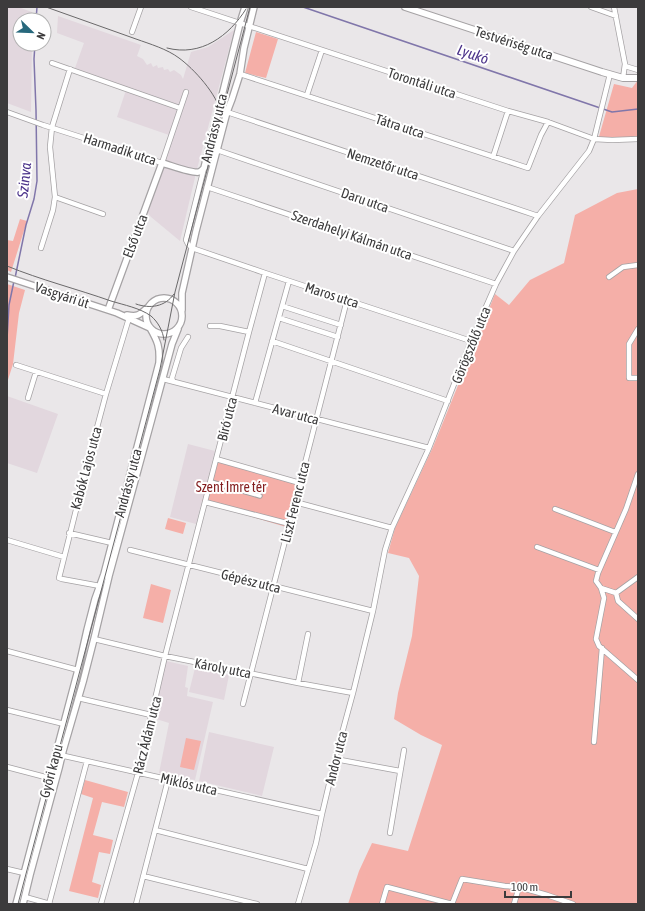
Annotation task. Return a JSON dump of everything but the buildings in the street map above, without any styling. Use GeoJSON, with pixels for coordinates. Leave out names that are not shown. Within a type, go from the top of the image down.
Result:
{"type":"FeatureCollection","features":[{"type":"Feature","properties":{"kind":"main road","name":"Testvériség utca"},"geometry":{"type":"LineString","coordinates":[[405,7],[623,78],[638,78]]}},
{"type":"Feature","properties":{"kind":"street"},"geometry":{"type":"LineString","coordinates":[[132,32],[141,7]]}},
{"type":"Feature","properties":{"kind":"street","name":"Torontáli utca"},"geometry":{"type":"LineString","coordinates":[[191,7],[508,111],[548,122],[594,139]]}},
{"type":"Feature","properties":{"kind":"street","name":"Andrássy utca"},"geometry":{"type":"LineString","coordinates":[[192,248],[186,240],[240,23],[246,7]]}},
{"type":"Feature","properties":{"kind":"street","name":"Andrássy utca"},"geometry":{"type":"LineString","coordinates":[[182,310],[182,293],[192,248],[227,112],[240,74],[244,48],[254,7]]}},
{"type":"Feature","properties":{"kind":"street"},"geometry":{"type":"LineString","coordinates":[[591,7],[616,16]]}},
{"type":"Feature","properties":{"kind":"street"},"geometry":{"type":"LineString","coordinates":[[614,7],[625,66],[623,78]]}},
{"type":"Feature","properties":{"kind":"street"},"geometry":{"type":"LineString","coordinates":[[307,95],[322,50]]}},
{"type":"Feature","properties":{"kind":"street"},"geometry":{"type":"LineString","coordinates":[[52,63],[180,108]]}},
{"type":"Feature","properties":{"kind":"street"},"geometry":{"type":"LineString","coordinates":[[625,66],[638,70]]}},
{"type":"Feature","properties":{"kind":"street"},"geometry":{"type":"LineString","coordinates":[[40,248],[53,210],[55,197],[50,147],[52,127],[70,69]]}},
{"type":"Feature","properties":{"kind":"street","name":"Tátra utca"},"geometry":{"type":"LineString","coordinates":[[240,74],[528,168],[541,135],[548,122]]}},
{"type":"Feature","properties":{"kind":"street","name":"Görögszőlő utca"},"geometry":{"type":"LineString","coordinates":[[373,611],[385,550],[392,528],[429,448],[496,284],[514,251],[538,216],[578,166],[588,151],[594,139],[610,74]]}},
{"type":"Feature","properties":{"kind":"street"},"geometry":{"type":"LineString","coordinates":[[162,163],[186,92]]}},
{"type":"Feature","properties":{"kind":"street"},"geometry":{"type":"LineString","coordinates":[[493,157],[508,111]]}},
{"type":"Feature","properties":{"kind":"street","name":"Harmadik utca"},"geometry":{"type":"LineString","coordinates":[[7,112],[162,163],[191,171],[202,171]]}},
{"type":"Feature","properties":{"kind":"street","name":"Nemzetőr utca"},"geometry":{"type":"LineString","coordinates":[[227,112],[538,216]]}},
{"type":"Feature","properties":{"kind":"street"},"geometry":{"type":"LineString","coordinates":[[594,139],[638,139]]}},
{"type":"Feature","properties":{"kind":"street","name":"Daru utca"},"geometry":{"type":"LineString","coordinates":[[217,150],[514,251]]}},
{"type":"Feature","properties":{"kind":"street","name":"Első utca"},"geometry":{"type":"LineString","coordinates":[[108,310],[162,163]]}},
{"type":"Feature","properties":{"kind":"street"},"geometry":{"type":"LineString","coordinates":[[202,171],[209,180]]}},
{"type":"Feature","properties":{"kind":"street","name":"Szerdahelyi Kálmán utca"},"geometry":{"type":"LineString","coordinates":[[207,187],[496,284]]}},
{"type":"Feature","properties":{"kind":"street"},"geometry":{"type":"LineString","coordinates":[[55,197],[103,214]]}},
{"type":"Feature","properties":{"kind":"street","name":"Maros utca"},"geometry":{"type":"LineString","coordinates":[[192,248],[472,341]]}},
{"type":"Feature","properties":{"kind":"street"},"geometry":{"type":"LineString","coordinates":[[609,277],[623,267],[638,265]]}},
{"type":"Feature","properties":{"kind":"street","name":"Bíró utca"},"geometry":{"type":"LineString","coordinates":[[189,565],[265,273]]}},
{"type":"Feature","properties":{"kind":"street","name":"Vasgyári út"},"geometry":{"type":"LineString","coordinates":[[10,278],[117,313],[150,328]]}},
{"type":"Feature","properties":{"kind":"street"},"geometry":{"type":"LineString","coordinates":[[255,403],[289,281]]}},
{"type":"Feature","properties":{"kind":"street"},"geometry":{"type":"LineString","coordinates":[[167,298],[174,301],[182,310],[181,324],[174,332],[163,335],[156,333],[148,324],[146,317],[147,310],[154,301],[167,298]]}},
{"type":"Feature","properties":{"kind":"street","name":"Liszt Ferenc utca"},"geometry":{"type":"LineString","coordinates":[[243,704],[347,300]]}},
{"type":"Feature","properties":{"kind":"street","name":"Vasgyári út"},"geometry":{"type":"LineString","coordinates":[[117,313],[136,316],[142,313],[150,305]]}},
{"type":"Feature","properties":{"kind":"street"},"geometry":{"type":"LineString","coordinates":[[282,306],[341,325]]}},
{"type":"Feature","properties":{"kind":"street","name":"Kabók Lajos utca"},"geometry":{"type":"LineString","coordinates":[[100,586],[59,578],[90,450],[130,318]]}},
{"type":"Feature","properties":{"kind":"street"},"geometry":{"type":"LineString","coordinates":[[279,318],[338,336]]}},
{"type":"Feature","properties":{"kind":"street"},"geometry":{"type":"LineString","coordinates":[[210,326],[220,326],[249,332]]}},
{"type":"Feature","properties":{"kind":"street","name":"Andrássy utca"},"geometry":{"type":"LineString","coordinates":[[85,638],[112,544],[159,363],[160,351],[158,343],[150,328]]}},
{"type":"Feature","properties":{"kind":"street","name":"Andrássy utca"},"geometry":{"type":"LineString","coordinates":[[94,639],[109,576],[164,379],[172,344],[178,329]]}},
{"type":"Feature","properties":{"kind":"street"},"geometry":{"type":"LineString","coordinates":[[638,329],[629,344],[628,378],[638,378]]}},
{"type":"Feature","properties":{"kind":"street"},"geometry":{"type":"LineString","coordinates":[[173,382],[172,378],[181,348],[188,337]]}},
{"type":"Feature","properties":{"kind":"street"},"geometry":{"type":"LineString","coordinates":[[272,341],[448,401]]}},
{"type":"Feature","properties":{"kind":"street"},"geometry":{"type":"LineString","coordinates":[[16,365],[106,394]]}},
{"type":"Feature","properties":{"kind":"street"},"geometry":{"type":"LineString","coordinates":[[28,398],[36,372]]}},
{"type":"Feature","properties":{"kind":"street","name":"Avar utca"},"geometry":{"type":"LineString","coordinates":[[164,379],[429,448]]}},
{"type":"Feature","properties":{"kind":"street"},"geometry":{"type":"LineString","coordinates":[[216,459],[300,483]]}},
{"type":"Feature","properties":{"kind":"street"},"geometry":{"type":"LineString","coordinates":[[638,474],[626,510],[615,532],[596,581],[601,588],[604,598],[596,639],[599,646],[638,680]]}},
{"type":"Feature","properties":{"kind":"street"},"geometry":{"type":"LineString","coordinates":[[211,482],[260,496]]}},
{"type":"Feature","properties":{"kind":"street"},"geometry":{"type":"LineString","coordinates":[[205,502],[290,524]]}},
{"type":"Feature","properties":{"kind":"street"},"geometry":{"type":"LineString","coordinates":[[295,502],[392,528]]}},
{"type":"Feature","properties":{"kind":"street"},"geometry":{"type":"LineString","coordinates":[[555,509],[615,532]]}},
{"type":"Feature","properties":{"kind":"street"},"geometry":{"type":"LineString","coordinates":[[69,533],[112,544]]}},
{"type":"Feature","properties":{"kind":"street"},"geometry":{"type":"LineString","coordinates":[[7,540],[64,557]]}},
{"type":"Feature","properties":{"kind":"street"},"geometry":{"type":"LineString","coordinates":[[537,546],[599,570]]}},
{"type":"Feature","properties":{"kind":"street","name":"Gépész utca"},"geometry":{"type":"LineString","coordinates":[[130,550],[373,611]]}},
{"type":"Feature","properties":{"kind":"street","name":"Rácz Ádám utca"},"geometry":{"type":"LineString","coordinates":[[102,904],[138,773],[165,656],[189,565]]}},
{"type":"Feature","properties":{"kind":"street"},"geometry":{"type":"LineString","coordinates":[[616,593],[638,577]]}},
{"type":"Feature","properties":{"kind":"street"},"geometry":{"type":"LineString","coordinates":[[601,588],[616,593]]}},
{"type":"Feature","properties":{"kind":"street"},"geometry":{"type":"LineString","coordinates":[[616,593],[618,601],[638,618]]}},
{"type":"Feature","properties":{"kind":"street","name":"Andor utca"},"geometry":{"type":"LineString","coordinates":[[298,904],[316,843],[335,759],[373,611]]}},
{"type":"Feature","properties":{"kind":"street"},"geometry":{"type":"LineString","coordinates":[[298,683],[308,634]]}},
{"type":"Feature","properties":{"kind":"street","name":"Győri kapu"},"geometry":{"type":"LineString","coordinates":[[23,904],[59,768],[59,755],[64,724],[85,638]]}},
{"type":"Feature","properties":{"kind":"street","name":"Károly utca"},"geometry":{"type":"LineString","coordinates":[[94,639],[165,656],[353,693]]}},
{"type":"Feature","properties":{"kind":"street","name":"Győri kapu"},"geometry":{"type":"LineString","coordinates":[[16,904],[49,778],[59,755],[78,698],[94,639]]}},
{"type":"Feature","properties":{"kind":"street"},"geometry":{"type":"LineString","coordinates":[[594,742],[602,648]]}},
{"type":"Feature","properties":{"kind":"street"},"geometry":{"type":"LineString","coordinates":[[7,651],[78,670]]}},
{"type":"Feature","properties":{"kind":"street"},"geometry":{"type":"LineString","coordinates":[[78,698],[151,715]]}},
{"type":"Feature","properties":{"kind":"street"},"geometry":{"type":"LineString","coordinates":[[7,710],[64,724]]}},
{"type":"Feature","properties":{"kind":"street"},"geometry":{"type":"LineString","coordinates":[[390,833],[404,750]]}},
{"type":"Feature","properties":{"kind":"street","name":"Miklós utca"},"geometry":{"type":"LineString","coordinates":[[59,755],[322,814]]}},
{"type":"Feature","properties":{"kind":"street"},"geometry":{"type":"LineString","coordinates":[[335,759],[400,771]]}},
{"type":"Feature","properties":{"kind":"street"},"geometry":{"type":"LineString","coordinates":[[25,897],[49,904],[87,761]]}},
{"type":"Feature","properties":{"kind":"street"},"geometry":{"type":"LineString","coordinates":[[7,767],[49,778]]}},
{"type":"Feature","properties":{"kind":"street"},"geometry":{"type":"LineString","coordinates":[[136,904],[168,780]]}},
{"type":"Feature","properties":{"kind":"street"},"geometry":{"type":"LineString","coordinates":[[155,830],[308,869]]}},
{"type":"Feature","properties":{"kind":"street"},"geometry":{"type":"LineString","coordinates":[[7,869],[24,873]]}},
{"type":"Feature","properties":{"kind":"street"},"geometry":{"type":"LineString","coordinates":[[143,876],[258,904]]}},
{"type":"Feature","properties":{"kind":"street"},"geometry":{"type":"LineString","coordinates":[[382,904],[387,887],[452,904],[462,879],[519,887],[572,904]]}},
{"type":"Feature","properties":{"kind":"street"},"geometry":{"type":"LineString","coordinates":[[514,904],[519,887]]}},
{"type":"Feature","properties":{"kind":"shaded area"},"geometry":{"type":"Polygon","coordinates":[[[7,7],[18,7],[32,12],[12,12],[12,52],[32,52],[31,112],[7,103],[7,7]]]}},
{"type":"Feature","properties":{"kind":"shaded area"},"geometry":{"type":"Polygon","coordinates":[[[58,16],[141,45],[137,56],[143,59],[147,65],[151,63],[153,67],[157,65],[158,68],[163,67],[164,70],[168,69],[170,72],[174,70],[181,75],[183,79],[191,52],[208,47],[234,30],[197,169],[180,241],[151,217],[144,208],[169,135],[117,117],[127,87],[75,68],[84,43],[57,33],[58,16]]]}},
{"type":"Feature","properties":{"kind":"shaded area"},"geometry":{"type":"Polygon","coordinates":[[[7,396],[58,414],[37,473],[7,463],[7,396]]]}},
{"type":"Feature","properties":{"kind":"shaded area"},"geometry":{"type":"Polygon","coordinates":[[[188,444],[215,451],[196,524],[170,517],[188,444]]]}},
{"type":"Feature","properties":{"kind":"shaded area"},"geometry":{"type":"Polygon","coordinates":[[[166,661],[188,666],[185,687],[188,688],[187,696],[213,702],[195,780],[159,773],[169,723],[153,718],[166,661]]]}},
{"type":"Feature","properties":{"kind":"shaded area"},"geometry":{"type":"Polygon","coordinates":[[[195,668],[229,675],[224,700],[189,692],[195,668]]]}},
{"type":"Feature","properties":{"kind":"shaded area"},"geometry":{"type":"Polygon","coordinates":[[[209,732],[274,747],[262,796],[199,781],[209,732]]]}},
{"type":"Feature","properties":{"kind":"green space"},"geometry":{"type":"Polygon","coordinates":[[[256,32],[278,39],[266,78],[245,73],[256,32]]]}},
{"type":"Feature","properties":{"kind":"green space"},"geometry":{"type":"Polygon","coordinates":[[[638,80],[638,139],[598,140],[614,84],[632,88],[638,80]]]}},
{"type":"Feature","properties":{"kind":"green space"},"geometry":{"type":"Polygon","coordinates":[[[638,189],[638,904],[348,904],[359,871],[372,843],[408,851],[442,745],[421,735],[394,719],[398,693],[412,636],[419,576],[409,558],[388,553],[395,528],[433,447],[495,294],[509,305],[530,280],[564,263],[575,215],[617,193],[638,189]]]}},
{"type":"Feature","properties":{"kind":"green space"},"geometry":{"type":"Polygon","coordinates":[[[20,219],[27,221],[11,272],[7,270],[7,240],[13,241],[20,219]]]}},
{"type":"Feature","properties":{"kind":"green space"},"geometry":{"type":"Polygon","coordinates":[[[7,284],[25,290],[19,313],[13,364],[7,383],[7,284]]]}},
{"type":"Feature","properties":{"kind":"green space","name":"Szent Imre tér"},"geometry":{"type":"Polygon","coordinates":[[[214,458],[298,484],[286,527],[202,502],[214,458]]]}},
{"type":"Feature","properties":{"kind":"green space"},"geometry":{"type":"Polygon","coordinates":[[[168,518],[186,523],[183,534],[165,529],[168,518]]]}},
{"type":"Feature","properties":{"kind":"green space"},"geometry":{"type":"Polygon","coordinates":[[[151,584],[171,590],[163,623],[143,618],[151,584]]]}},
{"type":"Feature","properties":{"kind":"green space"},"geometry":{"type":"Polygon","coordinates":[[[186,738],[201,741],[194,770],[180,767],[186,738]]]}},
{"type":"Feature","properties":{"kind":"green space"},"geometry":{"type":"Polygon","coordinates":[[[85,780],[128,792],[124,807],[102,802],[93,835],[113,840],[110,854],[99,852],[92,882],[101,885],[98,898],[69,891],[93,798],[81,794],[85,780]]]}},
{"type":"Feature","properties":{"kind":"waterway","name":"Szinva"},"geometry":{"type":"LineString","coordinates":[[37,7],[37,12]]}},
{"type":"Feature","properties":{"kind":"waterway","name":"Lyukó"},"geometry":{"type":"LineString","coordinates":[[303,7],[612,112],[638,109]]}},
{"type":"Feature","properties":{"kind":"waterway","name":"Szinva"},"geometry":{"type":"LineString","coordinates":[[15,278],[37,181],[34,52]]}},
{"type":"Feature","properties":{"kind":"waterway","name":"Szinva"},"geometry":{"type":"LineString","coordinates":[[7,339],[9,305],[14,281]]}},
{"type":"Feature","properties":{"kind":"tram line"},"geometry":{"type":"LineString","coordinates":[[46,7],[164,49],[174,55],[185,63],[204,82],[215,98],[221,113]]}},
{"type":"Feature","properties":{"kind":"tram line"},"geometry":{"type":"LineString","coordinates":[[18,904],[160,369],[175,292],[250,7]]}},
{"type":"Feature","properties":{"kind":"tram line"},"geometry":{"type":"LineString","coordinates":[[167,48],[191,50],[213,42],[231,28],[246,9]]}},
{"type":"Feature","properties":{"kind":"tram line"},"geometry":{"type":"LineString","coordinates":[[7,266],[142,311],[156,321],[160,327],[164,340]]}},
{"type":"Feature","properties":{"kind":"tram line"},"geometry":{"type":"LineString","coordinates":[[136,304],[141,306],[157,306],[166,302],[174,294]]}}]}
